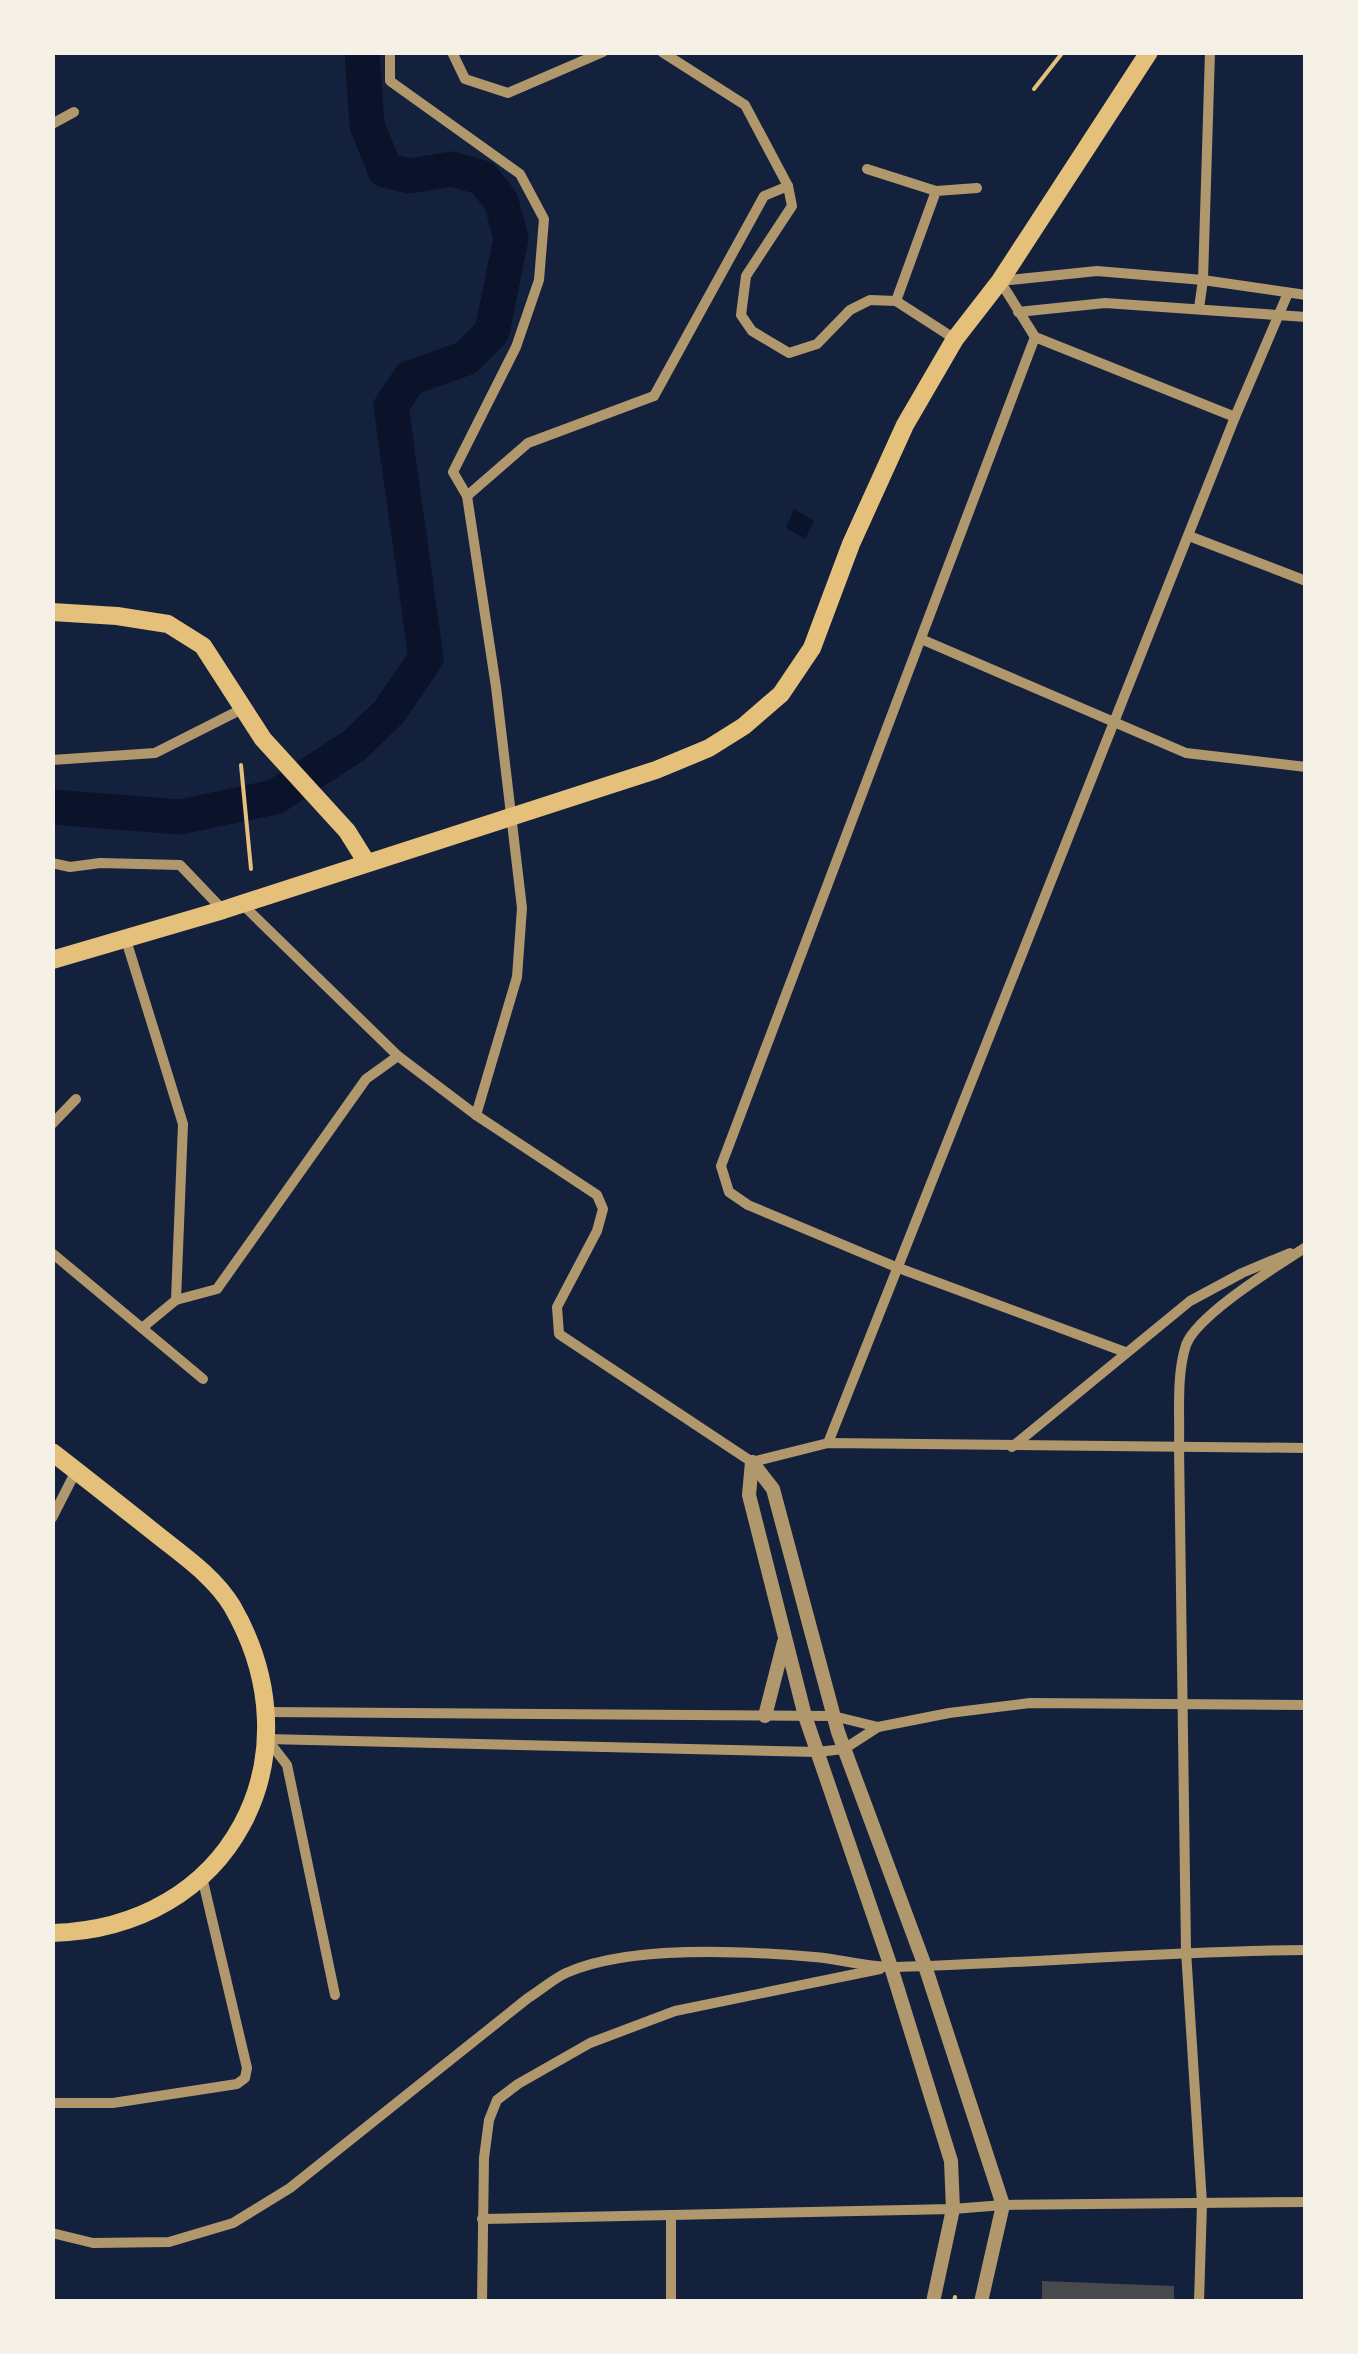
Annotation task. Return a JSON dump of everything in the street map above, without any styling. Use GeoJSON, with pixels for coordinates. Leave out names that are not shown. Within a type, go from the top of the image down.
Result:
{"type":"FeatureCollection","features":[{"type":"Feature","properties":{"kind":"main road"},"geometry":{"type":"LineString","coordinates":[[52,960],[223,910],[656,770],[708,748],[744,726],[781,694],[812,648],[851,544],[906,425],[955,340],[1000,282],[1149,52]]}},
{"type":"Feature","properties":{"kind":"main road"},"geometry":{"type":"LineString","coordinates":[[52,612],[168,624],[202,646],[263,739],[346,831],[367,863]]}},
{"type":"Feature","properties":{"kind":"main road"},"geometry":{"type":"LineString","coordinates":[[52,1452],[196,1565],[230,1603],[256,1657],[268,1738],[256,1796],[240,1830],[202,1877],[173,1900],[130,1921],[83,1932],[52,1933]]}},
{"type":"Feature","properties":{"kind":"street"},"geometry":{"type":"LineString","coordinates":[[390,52],[390,81],[520,174],[544,219],[539,280],[516,347],[454,472],[467,496],[496,686],[522,908],[517,977],[476,1115]]}},
{"type":"Feature","properties":{"kind":"street"},"geometry":{"type":"LineString","coordinates":[[452,52],[466,79],[508,93],[603,52]]}},
{"type":"Feature","properties":{"kind":"street"},"geometry":{"type":"LineString","coordinates":[[662,52],[744,105],[788,186],[792,206],[746,276],[740,314],[752,331],[789,353],[817,344],[850,310],[870,300],[896,301],[955,340]]}},
{"type":"Feature","properties":{"kind":"street"},"geometry":{"type":"LineString","coordinates":[[1199,308],[1210,52]]}},
{"type":"Feature","properties":{"kind":"street"},"geometry":{"type":"LineString","coordinates":[[52,124],[74,112]]}},
{"type":"Feature","properties":{"kind":"street"},"geometry":{"type":"LineString","coordinates":[[868,170],[936,191],[978,188]]}},
{"type":"Feature","properties":{"kind":"street"},"geometry":{"type":"LineString","coordinates":[[467,496],[528,443],[654,396],[764,196],[788,186]]}},
{"type":"Feature","properties":{"kind":"street"},"geometry":{"type":"LineString","coordinates":[[896,301],[936,191]]}},
{"type":"Feature","properties":{"kind":"street"},"geometry":{"type":"LineString","coordinates":[[1235,417],[1035,337],[1000,282],[1097,271],[1203,280],[1306,295]]}},
{"type":"Feature","properties":{"kind":"street"},"geometry":{"type":"LineString","coordinates":[[828,1443],[1235,417],[1288,293]]}},
{"type":"Feature","properties":{"kind":"street"},"geometry":{"type":"LineString","coordinates":[[1018,312],[1106,303],[1306,317]]}},
{"type":"Feature","properties":{"kind":"street"},"geometry":{"type":"LineString","coordinates":[[1035,337],[721,1166],[729,1192],[748,1205],[896,1267],[1125,1352]]}},
{"type":"Feature","properties":{"kind":"street"},"geometry":{"type":"LineString","coordinates":[[1189,536],[1306,582]]}},
{"type":"Feature","properties":{"kind":"street"},"geometry":{"type":"LineString","coordinates":[[921,639],[1186,753],[1306,767]]}},
{"type":"Feature","properties":{"kind":"street"},"geometry":{"type":"LineString","coordinates":[[52,760],[156,753],[242,709]]}},
{"type":"Feature","properties":{"kind":"street"},"geometry":{"type":"LineString","coordinates":[[52,863],[70,867],[100,863],[180,865],[223,910]]}},
{"type":"Feature","properties":{"kind":"street"},"geometry":{"type":"LineString","coordinates":[[242,904],[398,1056],[476,1115],[597,1195],[604,1209],[598,1230],[557,1307],[559,1334],[752,1462],[774,1489],[833,1716],[925,1966],[1003,2206],[981,2302]]}},
{"type":"Feature","properties":{"kind":"street"},"geometry":{"type":"LineString","coordinates":[[126,940],[183,1124],[176,1300]]}},
{"type":"Feature","properties":{"kind":"street"},"geometry":{"type":"LineString","coordinates":[[142,1328],[176,1300],[217,1289],[366,1078],[398,1056]]}},
{"type":"Feature","properties":{"kind":"street"},"geometry":{"type":"LineString","coordinates":[[52,1124],[76,1099]]}},
{"type":"Feature","properties":{"kind":"street"},"geometry":{"type":"LineString","coordinates":[[1012,1447],[1190,1301],[1242,1272],[1305,1247]]}},
{"type":"Feature","properties":{"kind":"street"},"geometry":{"type":"LineString","coordinates":[[1199,2302],[1202,2203],[1186,1951],[1179,1446],[1182,1368],[1186,1343],[1198,1323],[1305,1247]]}},
{"type":"Feature","properties":{"kind":"street"},"geometry":{"type":"LineString","coordinates":[[52,1253],[203,1379]]}},
{"type":"Feature","properties":{"kind":"street"},"geometry":{"type":"LineString","coordinates":[[752,1462],[828,1443],[1306,1448]]}},
{"type":"Feature","properties":{"kind":"street"},"geometry":{"type":"LineString","coordinates":[[752,1462],[749,1495],[805,1716],[891,1967],[951,2161],[953,2209],[933,2302]]}},
{"type":"Feature","properties":{"kind":"street"},"geometry":{"type":"LineString","coordinates":[[52,1518],[76,1471]]}},
{"type":"Feature","properties":{"kind":"street"},"geometry":{"type":"LineString","coordinates":[[765,1716],[786,1631]]}},
{"type":"Feature","properties":{"kind":"street"},"geometry":{"type":"LineString","coordinates":[[268,1738],[817,1752],[844,1749],[878,1728],[949,1713],[1030,1703],[1306,1705]]}},
{"type":"Feature","properties":{"kind":"street"},"geometry":{"type":"LineString","coordinates":[[266,1712],[833,1716],[878,1728]]}},
{"type":"Feature","properties":{"kind":"street"},"geometry":{"type":"LineString","coordinates":[[268,1738],[287,1765],[336,1995]]}},
{"type":"Feature","properties":{"kind":"street"},"geometry":{"type":"LineString","coordinates":[[52,2103],[113,2103],[237,2084],[245,2078],[247,2068],[202,1877]]}},
{"type":"Feature","properties":{"kind":"street"},"geometry":{"type":"LineString","coordinates":[[52,2233],[93,2243],[169,2242],[233,2223],[290,2188],[528,1998],[564,1974],[592,1964],[628,1957],[702,1953],[814,1956],[891,1967],[1186,1951],[1306,1950]]}},
{"type":"Feature","properties":{"kind":"street"},"geometry":{"type":"LineString","coordinates":[[482,2302],[482,2219],[489,2120],[497,2100],[590,2044],[675,2011],[891,1967]]}},
{"type":"Feature","properties":{"kind":"street"},"geometry":{"type":"LineString","coordinates":[[482,2219],[1306,2202]]}},
{"type":"Feature","properties":{"kind":"street"},"geometry":{"type":"LineString","coordinates":[[670,2215],[671,2302]]}},
{"type":"Feature","properties":{"kind":"path"},"geometry":{"type":"LineString","coordinates":[[1034,88],[1062,52]]}},
{"type":"Feature","properties":{"kind":"path"},"geometry":{"type":"LineString","coordinates":[[242,766],[251,869]]}},
{"type":"Feature","properties":{"kind":"water"},"geometry":{"type":"Polygon","coordinates":[[[794,509],[814,521],[805,539],[786,528],[794,509]]]}},
{"type":"Feature","properties":{"kind":"building"},"geometry":{"type":"Polygon","coordinates":[[[1042,2281],[1174,2286],[1174,2302],[1042,2302],[1042,2281]]]}},
{"type":"Feature","properties":{"kind":"waterway"},"geometry":{"type":"LineString","coordinates":[[52,807],[180,817],[275,797],[355,745],[389,712],[426,658],[391,406],[410,378],[466,358],[492,332],[511,238],[501,201],[483,178],[452,169],[409,176],[385,170],[367,125],[362,52]]}}]}
